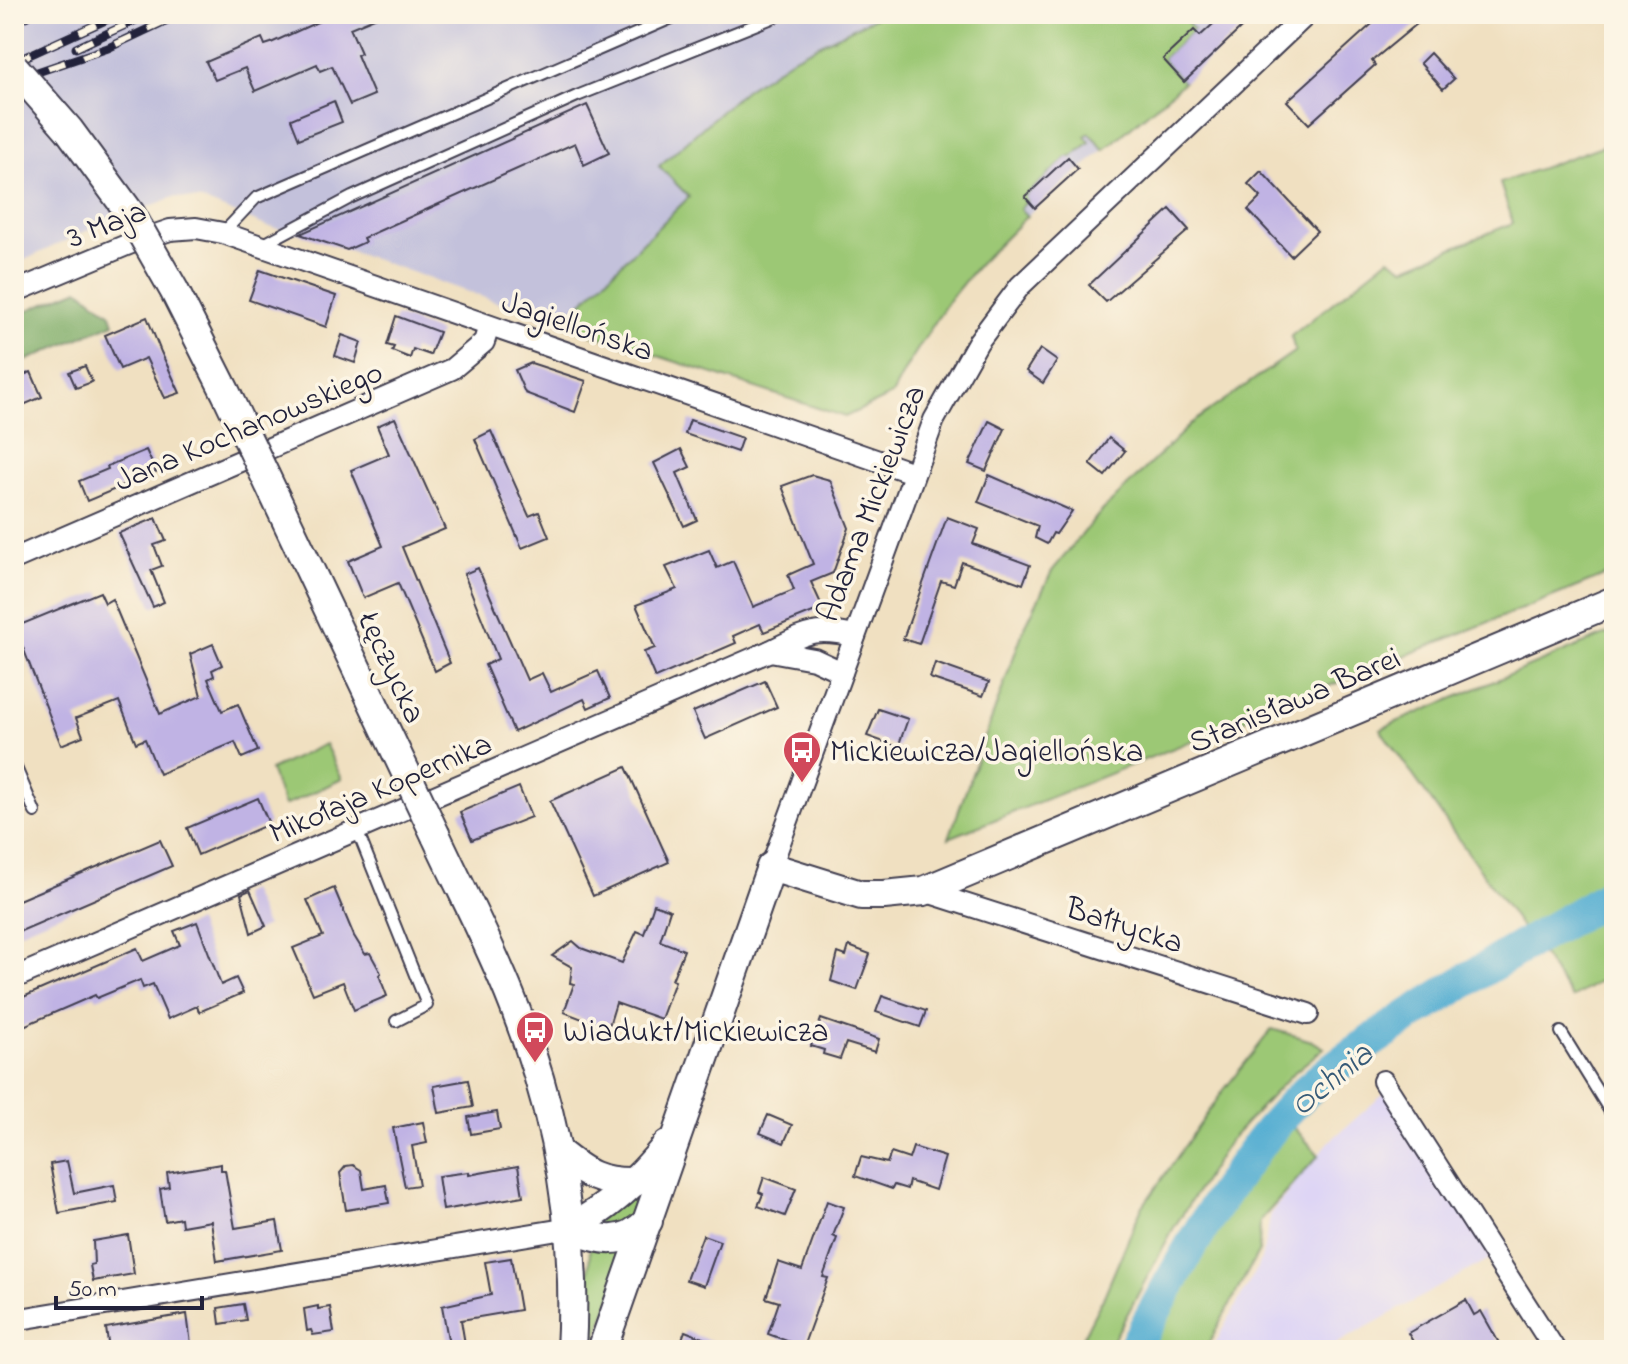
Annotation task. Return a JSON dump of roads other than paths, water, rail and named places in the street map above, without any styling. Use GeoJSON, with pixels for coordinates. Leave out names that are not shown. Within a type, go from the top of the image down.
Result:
{"type":"FeatureCollection","features":[{"type":"Feature","properties":{"kind":"street","name":"Adama Mickiewicza"},"geometry":{"type":"LineString","coordinates":[[602,1350],[771,867],[913,473],[945,396],[978,342],[1020,286],[1307,14]]}},
{"type":"Feature","properties":{"kind":"street","name":"Łęczycka"},"geometry":{"type":"LineString","coordinates":[[14,67],[69,130],[130,213],[174,290],[226,393],[512,1000],[535,1064],[558,1152],[570,1228],[571,1350]]}},
{"type":"Feature","properties":{"kind":"street","name":"3 Maja"},"geometry":{"type":"LineString","coordinates":[[14,292],[170,230],[196,228],[223,233]]}},
{"type":"Feature","properties":{"kind":"street","name":"Jagiellońska"},"geometry":{"type":"LineString","coordinates":[[223,233],[913,473]]}},
{"type":"Feature","properties":{"kind":"street","name":"Jana Kochanowskiego"},"geometry":{"type":"LineString","coordinates":[[14,559],[452,369],[484,342],[489,326]]}},
{"type":"Feature","properties":{"kind":"street","name":"Stanisława Barei"},"geometry":{"type":"LineString","coordinates":[[771,867],[861,895],[924,891],[1614,601]]}},
{"type":"Feature","properties":{"kind":"street","name":"Mikołaja Kopernika"},"geometry":{"type":"LineString","coordinates":[[14,978],[800,636],[823,629],[855,636]]}},
{"type":"Feature","properties":{"kind":"street"},"geometry":{"type":"LineString","coordinates":[[770,651],[814,659],[842,672]]}},
{"type":"Feature","properties":{"kind":"street","name":"Bałtycka"},"geometry":{"type":"LineString","coordinates":[[924,891],[1308,1014]]}},
{"type":"Feature","properties":{"kind":"street"},"geometry":{"type":"LineString","coordinates":[[1383,1081],[1555,1350]]}},
{"type":"Feature","properties":{"kind":"street","name":"Adama Mickiewicza"},"geometry":{"type":"LineString","coordinates":[[570,1228],[612,1202],[635,1182],[678,1131]]}},
{"type":"Feature","properties":{"kind":"street"},"geometry":{"type":"LineString","coordinates":[[558,1152],[594,1177],[612,1183],[635,1182]]}},
{"type":"Feature","properties":{"kind":"street"},"geometry":{"type":"LineString","coordinates":[[14,1320],[570,1228],[596,1239],[615,1239],[629,1236],[648,1221]]}},
{"type":"Feature","properties":{"kind":"lane"},"geometry":{"type":"LineString","coordinates":[[223,233],[256,198],[681,14]]}},
{"type":"Feature","properties":{"kind":"lane"},"geometry":{"type":"LineString","coordinates":[[260,246],[352,197],[563,102],[782,14]]}},
{"type":"Feature","properties":{"kind":"lane"},"geometry":{"type":"LineString","coordinates":[[14,763],[35,812]]}},
{"type":"Feature","properties":{"kind":"lane"},"geometry":{"type":"LineString","coordinates":[[357,830],[427,1005],[396,1021]]}},
{"type":"Feature","properties":{"kind":"lane"},"geometry":{"type":"LineString","coordinates":[[1561,1032],[1614,1118]]}},
{"type":"Feature","properties":{"kind":"waterway","name":"Ochnia"},"geometry":{"type":"LineString","coordinates":[[1133,1350],[1220,1199],[1261,1142],[1307,1090],[1348,1057],[1418,1010],[1614,893]]}},
{"type":"Feature","properties":{"kind":"railway"},"geometry":{"type":"LineString","coordinates":[[14,22],[32,14]]}},
{"type":"Feature","properties":{"kind":"railway"},"geometry":{"type":"LineString","coordinates":[[14,62],[119,14]]}},
{"type":"Feature","properties":{"kind":"railway"},"geometry":{"type":"LineString","coordinates":[[76,48],[149,14]]}},
{"type":"Feature","properties":{"kind":"railway"},"geometry":{"type":"LineString","coordinates":[[14,80],[108,48],[180,14]]}},
{"type":"Feature","properties":{"kind":"place","name":"Mickiewicza/Jagiellońska"},"geometry":{"type":"Point","coordinates":[802,784]}},
{"type":"Feature","properties":{"kind":"place","name":"Wiadukt/Mickiewicza"},"geometry":{"type":"Point","coordinates":[535,1064]}}]}
